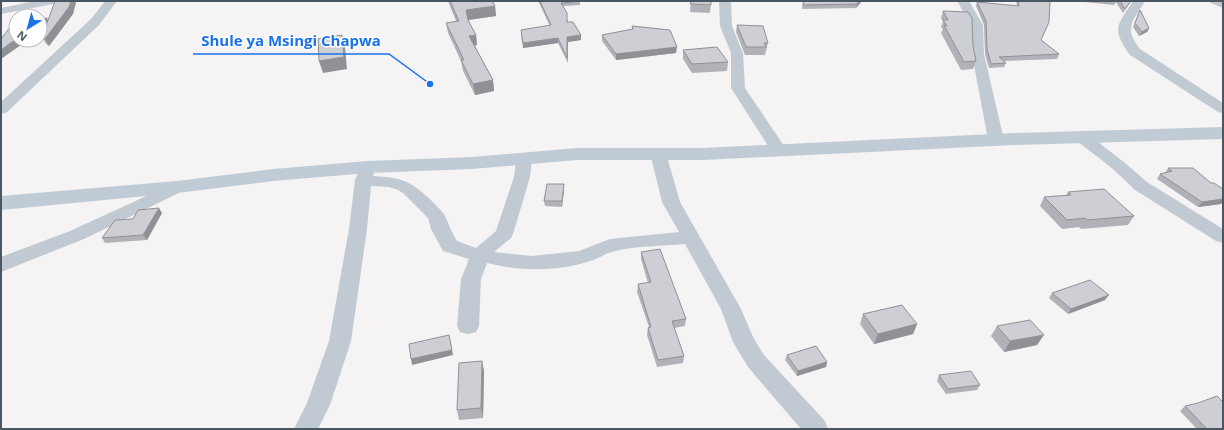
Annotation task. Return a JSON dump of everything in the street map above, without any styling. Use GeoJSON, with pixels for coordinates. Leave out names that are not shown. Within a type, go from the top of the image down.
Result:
{"type":"FeatureCollection","features":[{"type":"Feature","properties":{"kind":"street"},"geometry":{"type":"LineString","coordinates":[[1,11],[54,1]]}},
{"type":"Feature","properties":{"kind":"street"},"geometry":{"type":"LineString","coordinates":[[1,110],[7,99],[95,22],[111,1]]}},
{"type":"Feature","properties":{"kind":"street"},"geometry":{"type":"LineString","coordinates":[[725,1],[726,26],[737,53],[738,88],[778,149]]}},
{"type":"Feature","properties":{"kind":"street"},"geometry":{"type":"LineString","coordinates":[[963,1],[977,25],[978,54],[996,140]]}},
{"type":"Feature","properties":{"kind":"street"},"geometry":{"type":"LineString","coordinates":[[1139,1],[1124,26],[1123,34],[1135,52],[1223,109]]}},
{"type":"Feature","properties":{"kind":"street"},"geometry":{"type":"LineString","coordinates":[[1215,1],[1223,5]]}},
{"type":"Feature","properties":{"kind":"street"},"geometry":{"type":"LineString","coordinates":[[1,203],[178,187],[273,175],[365,174],[577,154],[703,154],[778,149],[996,140],[1223,133]]}},
{"type":"Feature","properties":{"kind":"street"},"geometry":{"type":"LineString","coordinates":[[1083,138],[1119,166],[1141,186],[1223,237]]}},
{"type":"Feature","properties":{"kind":"street"},"geometry":{"type":"LineString","coordinates":[[658,153],[671,202],[731,310],[744,342],[756,361],[816,429]]}},
{"type":"Feature","properties":{"kind":"street"},"geometry":{"type":"LineString","coordinates":[[468,326],[468,298],[471,279],[481,254],[488,246],[504,234],[522,177],[524,159]]}},
{"type":"Feature","properties":{"kind":"street"},"geometry":{"type":"LineString","coordinates":[[365,174],[398,183],[410,190],[436,216],[440,229],[450,246],[462,251],[481,254],[506,261],[531,263],[579,258],[590,255],[610,245],[691,237]]}},
{"type":"Feature","properties":{"kind":"street"},"geometry":{"type":"LineString","coordinates":[[306,429],[318,405],[340,341],[358,229],[365,174]]}},
{"type":"Feature","properties":{"kind":"street"},"geometry":{"type":"LineString","coordinates":[[1,265],[77,235],[178,187]]}},
{"type":"Feature","properties":{"kind":"building"},"geometry":{"type":"Polygon","coordinates":[[[55,1],[71,1],[69,7],[48,35],[48,20],[55,1]]]}},
{"type":"Feature","properties":{"kind":"building"},"geometry":{"type":"Polygon","coordinates":[[[450,1],[492,1],[495,6],[466,10],[468,20],[476,35],[469,36],[493,80],[473,84],[461,60],[464,60],[446,23],[459,21],[450,1]]]}},
{"type":"Feature","properties":{"kind":"building"},"geometry":{"type":"Polygon","coordinates":[[[540,1],[580,1],[561,3],[567,13],[567,22],[573,22],[581,35],[567,37],[567,58],[558,38],[523,43],[521,30],[551,25],[540,1]]]}},
{"type":"Feature","properties":{"kind":"building"},"geometry":{"type":"Polygon","coordinates":[[[691,1],[711,1],[711,5],[690,4],[691,1]]]}},
{"type":"Feature","properties":{"kind":"building"},"geometry":{"type":"Polygon","coordinates":[[[804,1],[859,1],[857,4],[803,5],[804,1]]]}},
{"type":"Feature","properties":{"kind":"building"},"geometry":{"type":"Polygon","coordinates":[[[1018,1],[1050,1],[1049,22],[1041,40],[1059,54],[999,57],[1006,63],[991,64],[987,49],[986,21],[977,2],[1019,6],[1018,1]]]}},
{"type":"Feature","properties":{"kind":"building"},"geometry":{"type":"Polygon","coordinates":[[[1120,1],[1131,1],[1125,9],[1120,1]]]}},
{"type":"Feature","properties":{"kind":"building"},"geometry":{"type":"Polygon","coordinates":[[[1140,10],[1149,28],[1142,32],[1135,23],[1140,10]]]}},
{"type":"Feature","properties":{"kind":"building"},"geometry":{"type":"Polygon","coordinates":[[[943,11],[968,12],[972,18],[973,46],[976,61],[964,62],[944,25],[947,26],[943,20],[948,20],[943,11]]]}},
{"type":"Feature","properties":{"kind":"building"},"geometry":{"type":"Polygon","coordinates":[[[737,25],[763,26],[768,43],[764,43],[766,47],[746,47],[737,25]]]}},
{"type":"Feature","properties":{"kind":"building"},"geometry":{"type":"Polygon","coordinates":[[[632,26],[670,30],[677,47],[616,54],[602,35],[633,29],[632,26]]]}},
{"type":"Feature","properties":{"kind":"building"},"geometry":{"type":"Polygon","coordinates":[[[8,30],[8,45],[1,50],[1,39],[8,30]]]}},
{"type":"Feature","properties":{"kind":"building"},"geometry":{"type":"Polygon","coordinates":[[[342,35],[344,57],[319,61],[318,39],[342,35]]]}},
{"type":"Feature","properties":{"kind":"building"},"geometry":{"type":"Polygon","coordinates":[[[717,47],[728,62],[692,64],[683,50],[717,47]]]}},
{"type":"Feature","properties":{"kind":"building"},"geometry":{"type":"Polygon","coordinates":[[[1168,168],[1193,168],[1211,183],[1214,183],[1223,189],[1223,199],[1202,202],[1160,174],[1172,171],[1168,168]]]}},
{"type":"Feature","properties":{"kind":"building"},"geometry":{"type":"Polygon","coordinates":[[[547,184],[564,184],[562,201],[544,201],[547,184]]]}},
{"type":"Feature","properties":{"kind":"building"},"geometry":{"type":"Polygon","coordinates":[[[1104,189],[1134,216],[1067,220],[1044,197],[1071,195],[1068,192],[1104,189]]]}},
{"type":"Feature","properties":{"kind":"building"},"geometry":{"type":"Polygon","coordinates":[[[159,208],[143,235],[102,238],[115,220],[133,219],[138,210],[159,208]]]}},
{"type":"Feature","properties":{"kind":"building"},"geometry":{"type":"Polygon","coordinates":[[[660,249],[686,319],[672,321],[684,356],[658,360],[648,328],[651,327],[638,284],[651,282],[641,252],[660,249]]]}},
{"type":"Feature","properties":{"kind":"building"},"geometry":{"type":"Polygon","coordinates":[[[1090,280],[1109,295],[1071,309],[1052,293],[1090,280]]]}},
{"type":"Feature","properties":{"kind":"building"},"geometry":{"type":"Polygon","coordinates":[[[902,305],[917,324],[878,334],[863,314],[902,305]]]}},
{"type":"Feature","properties":{"kind":"building"},"geometry":{"type":"Polygon","coordinates":[[[1030,320],[1044,335],[1010,341],[997,326],[1030,320]]]}},
{"type":"Feature","properties":{"kind":"building"},"geometry":{"type":"Polygon","coordinates":[[[449,335],[452,350],[411,359],[409,344],[449,335]]]}},
{"type":"Feature","properties":{"kind":"building"},"geometry":{"type":"Polygon","coordinates":[[[816,346],[827,362],[798,371],[787,355],[816,346]]]}},
{"type":"Feature","properties":{"kind":"building"},"geometry":{"type":"Polygon","coordinates":[[[482,361],[481,408],[457,410],[459,363],[482,361]]]}},
{"type":"Feature","properties":{"kind":"building"},"geometry":{"type":"Polygon","coordinates":[[[971,371],[980,385],[948,389],[939,375],[971,371]]]}},
{"type":"Feature","properties":{"kind":"building"},"geometry":{"type":"Polygon","coordinates":[[[1217,396],[1223,402],[1223,429],[1207,429],[1185,406],[1217,396]]]}},
{"type":"Feature","properties":{"kind":"place","name":"Shule ya Msingi Chapwa"},"geometry":{"type":"Point","coordinates":[430,84]}}]}
